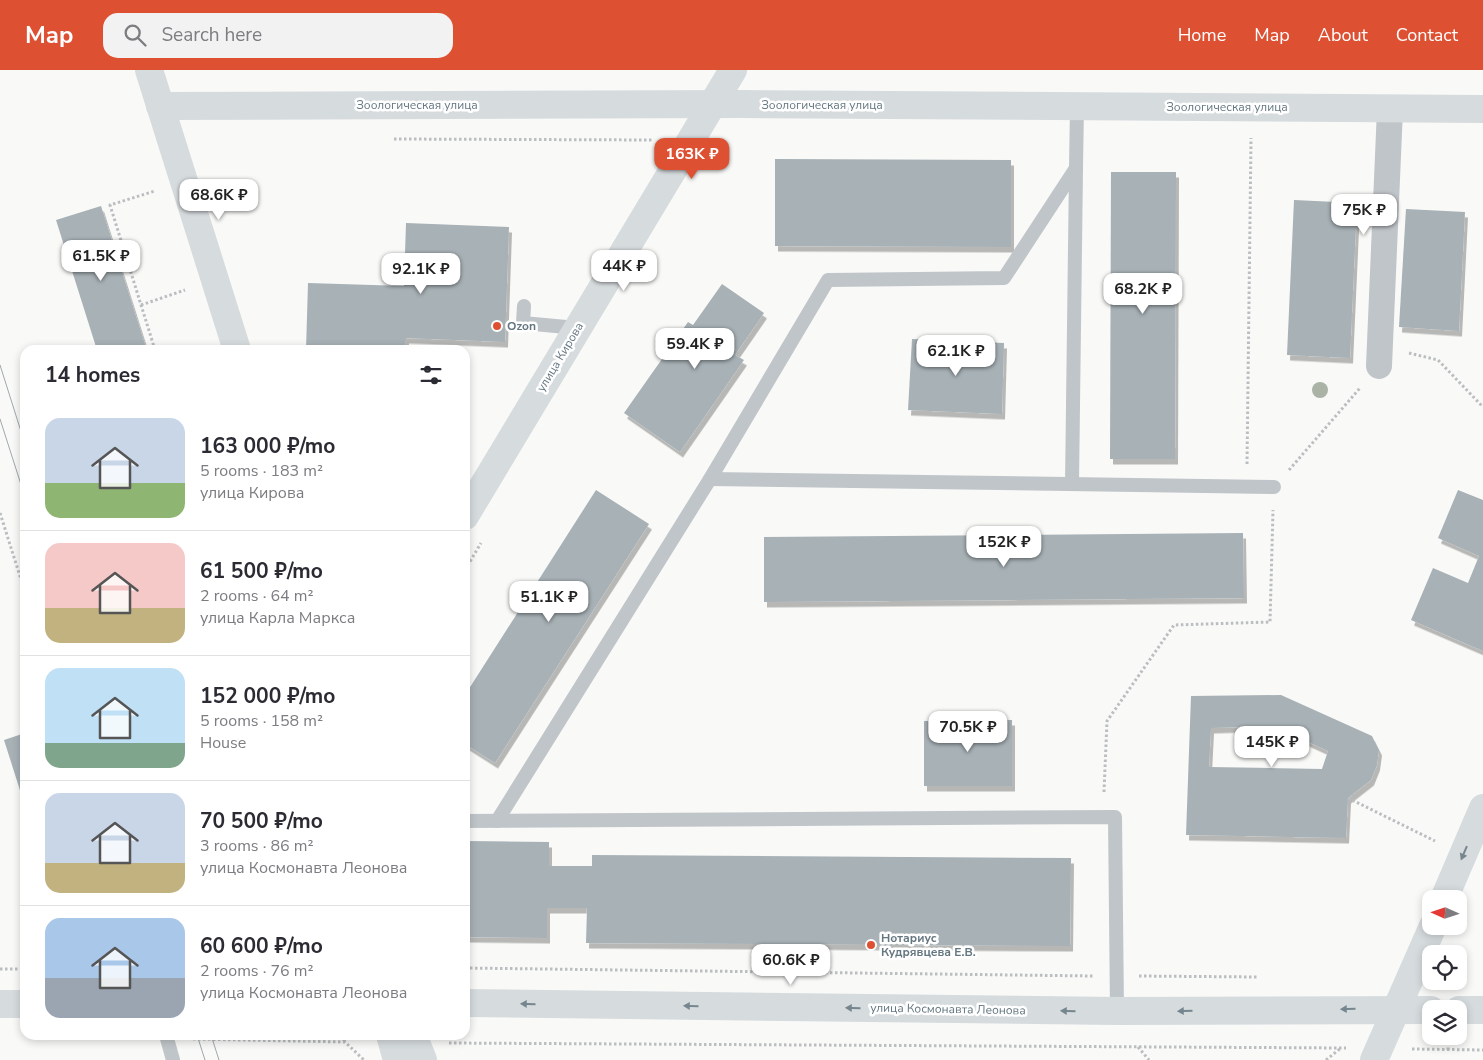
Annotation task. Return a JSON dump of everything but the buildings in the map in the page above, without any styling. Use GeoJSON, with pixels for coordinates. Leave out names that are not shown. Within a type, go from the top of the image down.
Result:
{"type":"FeatureCollection","features":[{"type":"Feature","properties":{"kind":"main road"},"geometry":{"type":"LineString","coordinates":[[149,70],[235,345]]}},
{"type":"Feature","properties":{"kind":"main road","name":"улица Кирова"},"geometry":{"type":"LineString","coordinates":[[470,508],[732,70]]}},
{"type":"Feature","properties":{"kind":"main road","name":"Зоологическая улица"},"geometry":{"type":"LineString","coordinates":[[160,106],[712,104],[1483,109]]}},
{"type":"Feature","properties":{"kind":"main road"},"geometry":{"type":"LineString","coordinates":[[1448,890],[1483,808]]}},
{"type":"Feature","properties":{"kind":"main road"},"geometry":{"type":"LineString","coordinates":[[1374,1060],[1429,935]]}},
{"type":"Feature","properties":{"kind":"main road"},"geometry":{"type":"LineString","coordinates":[[0,1004],[20,1004]]}},
{"type":"Feature","properties":{"kind":"main road","name":"улица Космонавта Леонова"},"geometry":{"type":"LineString","coordinates":[[470,1004],[1117,1011],[1422,1010]]}},
{"type":"Feature","properties":{"kind":"main road"},"geometry":{"type":"LineString","coordinates":[[1467,1010],[1483,1010]]}},
{"type":"Feature","properties":{"kind":"main road"},"geometry":{"type":"LineString","coordinates":[[397,1040],[413,1051]]}},
{"type":"Feature","properties":{"kind":"street"},"geometry":{"type":"LineString","coordinates":[[1379,356],[1390,109]]}},
{"type":"Feature","properties":{"kind":"lane"},"geometry":{"type":"LineString","coordinates":[[1072,484],[1077,106]]}},
{"type":"Feature","properties":{"kind":"lane"},"geometry":{"type":"LineString","coordinates":[[497,821],[710,479],[828,280],[1004,278],[1076,168]]}},
{"type":"Feature","properties":{"kind":"lane"},"geometry":{"type":"LineString","coordinates":[[524,306],[523,323],[577,328]]}},
{"type":"Feature","properties":{"kind":"lane"},"geometry":{"type":"LineString","coordinates":[[710,479],[1274,487]]}},
{"type":"Feature","properties":{"kind":"lane"},"geometry":{"type":"LineString","coordinates":[[470,821],[1115,818],[1117,1011]]}},
{"type":"Feature","properties":{"kind":"lane"},"geometry":{"type":"LineString","coordinates":[[167,1040],[173,1060]]}},
{"type":"Feature","properties":{"kind":"path"},"geometry":{"type":"LineString","coordinates":[[1246,487],[1250,135]]}},
{"type":"Feature","properties":{"kind":"path"},"geometry":{"type":"LineString","coordinates":[[390,139],[654,140]]}},
{"type":"Feature","properties":{"kind":"path"},"geometry":{"type":"LineString","coordinates":[[153,345],[110,205],[157,190]]}},
{"type":"Feature","properties":{"kind":"path"},"geometry":{"type":"LineString","coordinates":[[141,305],[191,289]]}},
{"type":"Feature","properties":{"kind":"path"},"geometry":{"type":"LineString","coordinates":[[1103,818],[1107,721],[1174,625],[1270,622],[1274,487],[1379,356],[1438,360],[1483,406]]}},
{"type":"Feature","properties":{"kind":"path"},"geometry":{"type":"LineString","coordinates":[[0,513],[20,576]]}},
{"type":"Feature","properties":{"kind":"path"},"geometry":{"type":"LineString","coordinates":[[1348,798],[1463,855]]}},
{"type":"Feature","properties":{"kind":"path"},"geometry":{"type":"LineString","coordinates":[[470,968],[1263,977]]}},
{"type":"Feature","properties":{"kind":"path"},"geometry":{"type":"LineString","coordinates":[[0,969],[20,969]]}},
{"type":"Feature","properties":{"kind":"path"},"geometry":{"type":"LineString","coordinates":[[199,1040],[345,1042],[365,1060]]}},
{"type":"Feature","properties":{"kind":"path"},"geometry":{"type":"LineString","coordinates":[[413,1051],[440,1043],[1341,1048],[1326,1060]]}},
{"type":"Feature","properties":{"kind":"path"},"geometry":{"type":"LineString","coordinates":[[1448,1045],[1448,1050]]}},
{"type":"Feature","properties":{"kind":"path"},"geometry":{"type":"LineString","coordinates":[[1137,1047],[1149,1060]]}},
{"type":"Feature","properties":{"kind":"tram line"},"geometry":{"type":"LineString","coordinates":[[0,365],[20,428]]}},
{"type":"Feature","properties":{"kind":"tram line"},"geometry":{"type":"LineString","coordinates":[[0,419],[20,481]]}},
{"type":"Feature","properties":{"kind":"tram line"},"geometry":{"type":"LineString","coordinates":[[199,1040],[205,1060]]}},
{"type":"Feature","properties":{"kind":"tram line"},"geometry":{"type":"LineString","coordinates":[[213,1040],[219,1060]]}},
{"type":"Feature","properties":{"kind":"place","name":"Ozon"},"geometry":{"type":"Point","coordinates":[497,326]}},
{"type":"Feature","properties":{"kind":"place","name":"Нотариус Кудрявцева Е.В."},"geometry":{"type":"Point","coordinates":[871,945]}}]}
